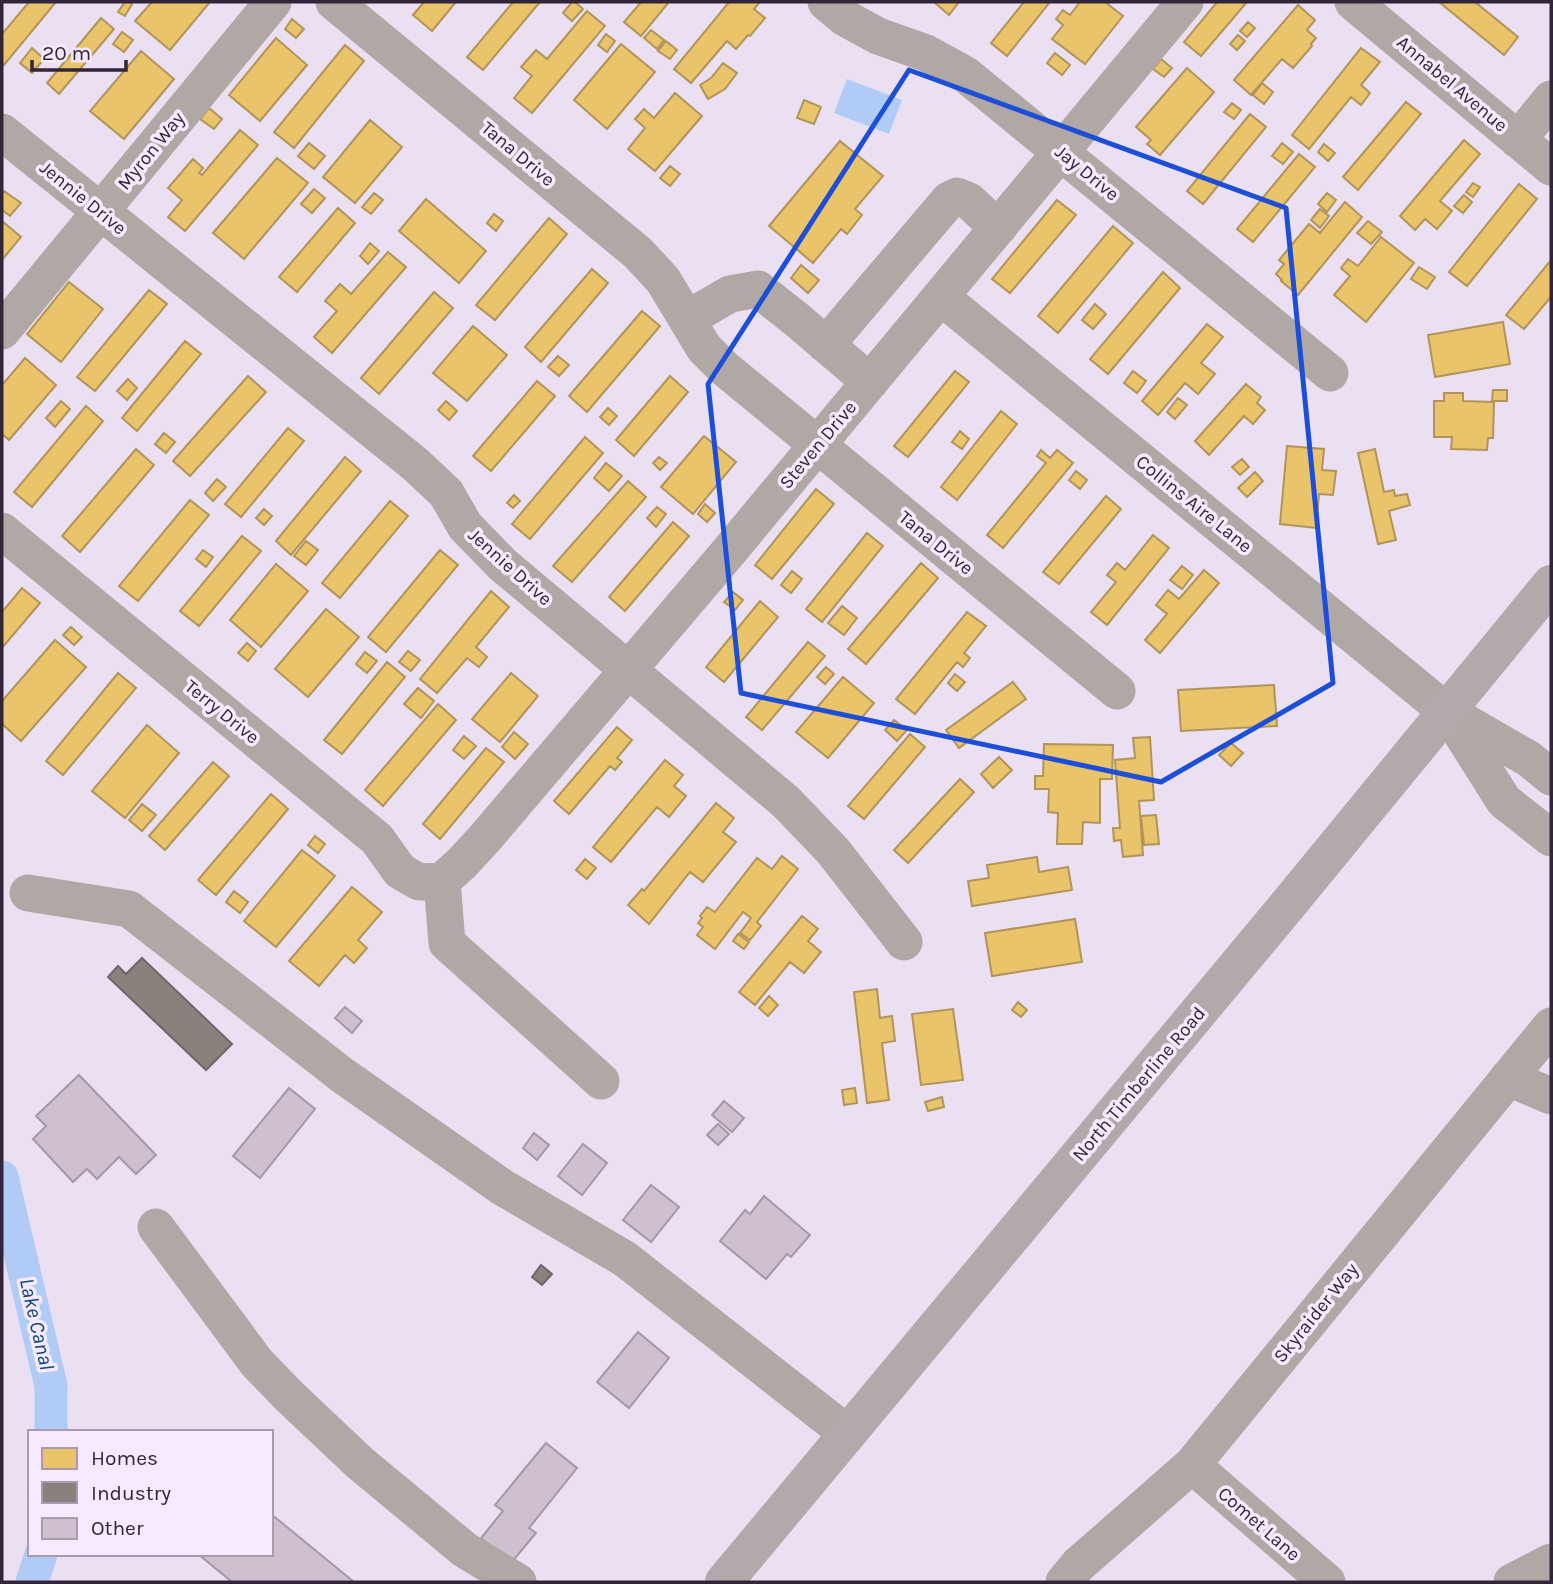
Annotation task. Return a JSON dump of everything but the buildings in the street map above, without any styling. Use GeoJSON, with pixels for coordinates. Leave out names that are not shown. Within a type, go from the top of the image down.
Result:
{"type":"FeatureCollection","features":[{"type":"Feature","properties":{"kind":"main road","name":"North Timberline Road"},"geometry":{"type":"LineString","coordinates":[[724,1582],[1551,584]]}},
{"type":"Feature","properties":{"kind":"street","name":"Myron Way"},"geometry":{"type":"LineString","coordinates":[[2,331],[273,2]]}},
{"type":"Feature","properties":{"kind":"street","name":"Tana Drive"},"geometry":{"type":"LineString","coordinates":[[334,2],[638,253],[663,280],[704,348],[724,368],[1117,691]]}},
{"type":"Feature","properties":{"kind":"street","name":"Jay Drive"},"geometry":{"type":"LineString","coordinates":[[826,2],[845,18],[878,36],[926,53],[966,75],[1330,373]]}},
{"type":"Feature","properties":{"kind":"street","name":"Steven Drive"},"geometry":{"type":"LineString","coordinates":[[442,881],[485,838],[726,555],[1185,2]]}},
{"type":"Feature","properties":{"kind":"street","name":"Annabel Avenue"},"geometry":{"type":"LineString","coordinates":[[1353,2],[1551,167]]}},
{"type":"Feature","properties":{"kind":"street"},"geometry":{"type":"LineString","coordinates":[[1518,140],[1551,99]]}},
{"type":"Feature","properties":{"kind":"street","name":"Jennie Drive"},"geometry":{"type":"LineString","coordinates":[[2,132],[415,464],[446,493],[465,526],[503,565],[786,802],[833,851],[904,942]]}},
{"type":"Feature","properties":{"kind":"street"},"geometry":{"type":"LineString","coordinates":[[827,345],[949,200],[957,196],[969,201],[998,228]]}},
{"type":"Feature","properties":{"kind":"street"},"geometry":{"type":"LineString","coordinates":[[687,319],[730,294],[758,289],[870,382]]}},
{"type":"Feature","properties":{"kind":"street","name":"Collins Aire Lane"},"geometry":{"type":"LineString","coordinates":[[941,297],[1446,711]]}},
{"type":"Feature","properties":{"kind":"street","name":"Terry Drive"},"geometry":{"type":"LineString","coordinates":[[2,531],[377,839],[400,871],[419,881],[442,881]]}},
{"type":"Feature","properties":{"kind":"street"},"geometry":{"type":"LineString","coordinates":[[1446,711],[1529,759],[1551,777]]}},
{"type":"Feature","properties":{"kind":"street"},"geometry":{"type":"LineString","coordinates":[[1446,711],[1504,801],[1551,838]]}},
{"type":"Feature","properties":{"kind":"street"},"geometry":{"type":"LineString","coordinates":[[442,881],[447,943],[601,1081]]}},
{"type":"Feature","properties":{"kind":"street"},"geometry":{"type":"LineString","coordinates":[[28,893],[129,909],[342,1075],[502,1187],[625,1259],[848,1434]]}},
{"type":"Feature","properties":{"kind":"street","name":"Skyraider Way"},"geometry":{"type":"LineString","coordinates":[[1064,1582],[1078,1565],[1192,1465],[1551,1026]]}},
{"type":"Feature","properties":{"kind":"street"},"geometry":{"type":"LineString","coordinates":[[1508,1078],[1551,1096]]}},
{"type":"Feature","properties":{"kind":"street"},"geometry":{"type":"LineString","coordinates":[[156,1227],[257,1363],[290,1397],[360,1463],[465,1550],[518,1582]]}},
{"type":"Feature","properties":{"kind":"street","name":"Comet Lane"},"geometry":{"type":"LineString","coordinates":[[1192,1465],[1327,1582]]}},
{"type":"Feature","properties":{"kind":"street"},"geometry":{"type":"LineString","coordinates":[[1512,1582],[1551,1562]]}},
{"type":"Feature","properties":{"kind":"highlighted area"},"geometry":{"type":"Polygon","coordinates":[[[909,70],[1286,208],[1333,683],[1161,782],[741,693],[708,384],[909,70]]]}},
{"type":"Feature","properties":{"kind":"water"},"geometry":{"type":"Polygon","coordinates":[[[847,79],[902,100],[889,134],[834,113],[847,79]]]}},
{"type":"Feature","properties":{"kind":"waterway","name":"Lake Canal"},"geometry":{"type":"LineString","coordinates":[[2,1177],[51,1386],[51,1430]]}},
{"type":"Feature","properties":{"kind":"waterway","name":"Lake Canal"},"geometry":{"type":"LineString","coordinates":[[32,1582],[40,1556]]}}]}
